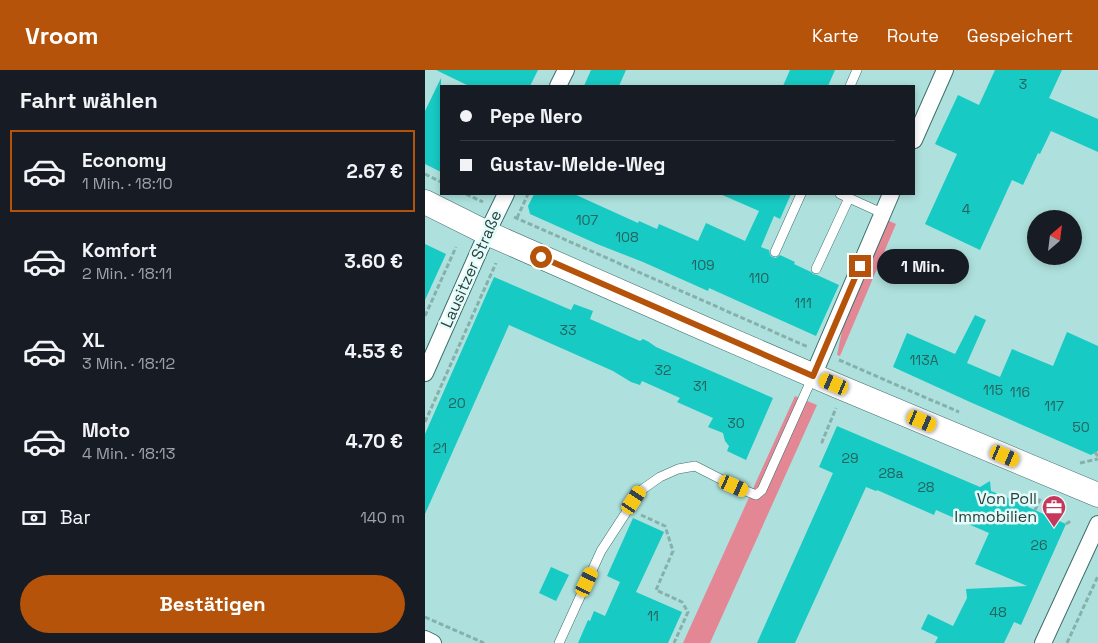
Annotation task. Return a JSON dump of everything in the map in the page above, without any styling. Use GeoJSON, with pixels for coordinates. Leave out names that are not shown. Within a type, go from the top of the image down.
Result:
{"type":"FeatureCollection","features":[{"type":"Feature","properties":{"kind":"main road"},"geometry":{"type":"LineString","coordinates":[[425,202],[487,233],[813,376],[1098,495]]}},
{"type":"Feature","properties":{"kind":"street"},"geometry":{"type":"LineString","coordinates":[[558,85],[566,70]]}},
{"type":"Feature","properties":{"kind":"street"},"geometry":{"type":"LineString","coordinates":[[915,138],[945,70]]}},
{"type":"Feature","properties":{"kind":"street","name":"Lausitzer Straße"},"geometry":{"type":"LineString","coordinates":[[425,373],[506,195]]}},
{"type":"Feature","properties":{"kind":"street"},"geometry":{"type":"LineString","coordinates":[[813,376],[891,195]]}},
{"type":"Feature","properties":{"kind":"street"},"geometry":{"type":"LineString","coordinates":[[1043,643],[1098,524]]}},
{"type":"Feature","properties":{"kind":"street"},"geometry":{"type":"LineString","coordinates":[[425,639],[433,643]]}},
{"type":"Feature","properties":{"kind":"lane"},"geometry":{"type":"LineString","coordinates":[[850,85],[857,70]]}},
{"type":"Feature","properties":{"kind":"lane"},"geometry":{"type":"LineString","coordinates":[[775,252],[801,195]]}},
{"type":"Feature","properties":{"kind":"lane"},"geometry":{"type":"LineString","coordinates":[[816,269],[844,196],[882,213]]}},
{"type":"Feature","properties":{"kind":"lane"},"geometry":{"type":"LineString","coordinates":[[559,643],[601,551],[640,491],[660,477],[679,469],[695,466],[756,495],[762,490],[813,376]]}},
{"type":"Feature","properties":{"kind":"path"},"geometry":{"type":"LineString","coordinates":[[425,174],[440,182]]}},
{"type":"Feature","properties":{"kind":"path"},"geometry":{"type":"LineString","coordinates":[[528,195],[517,218],[963,413]]}},
{"type":"Feature","properties":{"kind":"path"},"geometry":{"type":"LineString","coordinates":[[425,316],[456,247]]}},
{"type":"Feature","properties":{"kind":"path"},"geometry":{"type":"LineString","coordinates":[[425,422],[496,263]]}},
{"type":"Feature","properties":{"kind":"path"},"geometry":{"type":"LineString","coordinates":[[823,443],[836,408]]}},
{"type":"Feature","properties":{"kind":"path"},"geometry":{"type":"LineString","coordinates":[[1072,460],[1081,464],[1098,458],[1095,452]]}},
{"type":"Feature","properties":{"kind":"path"},"geometry":{"type":"LineString","coordinates":[[1035,510],[1041,497]]}},
{"type":"Feature","properties":{"kind":"path"},"geometry":{"type":"LineString","coordinates":[[628,510],[665,526],[673,551],[656,590],[681,602],[688,612],[674,643]]}},
{"type":"Feature","properties":{"kind":"path"},"geometry":{"type":"LineString","coordinates":[[1066,524],[1072,520]]}},
{"type":"Feature","properties":{"kind":"path"},"geometry":{"type":"LineString","coordinates":[[1067,643],[1098,576]]}},
{"type":"Feature","properties":{"kind":"path"},"geometry":{"type":"LineString","coordinates":[[425,617],[484,643]]}},
{"type":"Feature","properties":{"kind":"shaded area"},"geometry":{"type":"Polygon","coordinates":[[[887,220],[896,224],[840,356],[837,355],[845,316],[887,220]]]}},
{"type":"Feature","properties":{"kind":"shaded area"},"geometry":{"type":"Polygon","coordinates":[[[795,396],[817,405],[710,643],[683,643],[795,396]]]}},
{"type":"Feature","properties":{"kind":"building"},"geometry":{"type":"Polygon","coordinates":[[[436,70],[538,70],[530,85],[467,85],[436,70]]]}},
{"type":"Feature","properties":{"kind":"building"},"geometry":{"type":"Polygon","coordinates":[[[591,70],[626,70],[619,85],[584,85],[591,70]]]}},
{"type":"Feature","properties":{"kind":"building"},"geometry":{"type":"Polygon","coordinates":[[[790,70],[835,70],[828,85],[783,85],[790,70]]]}},
{"type":"Feature","properties":{"kind":"building"},"geometry":{"type":"Polygon","coordinates":[[[995,70],[1062,70],[1049,98],[1098,119],[1098,152],[1051,131],[1023,185],[1012,180],[980,250],[925,224],[957,154],[935,144],[958,95],[979,105],[995,70]]]}},
{"type":"Feature","properties":{"kind":"building"},"geometry":{"type":"Polygon","coordinates":[[[441,78],[440,172],[425,164],[425,111],[441,78]]]}},
{"type":"Feature","properties":{"kind":"building"},"geometry":{"type":"Polygon","coordinates":[[[534,195],[576,195],[638,223],[639,221],[657,229],[659,224],[698,241],[706,223],[745,241],[759,211],[722,195],[791,195],[780,219],[774,216],[761,247],[769,250],[772,257],[776,258],[780,255],[813,274],[839,285],[816,336],[709,288],[708,291],[530,214],[528,206],[534,195]]]}},
{"type":"Feature","properties":{"kind":"building"},"geometry":{"type":"Polygon","coordinates":[[[425,244],[446,254],[425,300],[425,244]]]}},
{"type":"Feature","properties":{"kind":"building"},"geometry":{"type":"Polygon","coordinates":[[[494,277],[571,310],[574,304],[593,311],[590,319],[640,341],[643,339],[656,347],[773,398],[746,460],[727,451],[729,446],[725,441],[723,433],[708,427],[713,418],[677,402],[680,398],[642,381],[640,385],[631,382],[613,371],[509,325],[425,514],[425,434],[494,277]]]}},
{"type":"Feature","properties":{"kind":"building"},"geometry":{"type":"Polygon","coordinates":[[[975,315],[986,320],[967,363],[1000,377],[1012,349],[1053,366],[1067,332],[1098,346],[1098,451],[1091,455],[893,367],[907,333],[955,354],[975,315]]]}},
{"type":"Feature","properties":{"kind":"building"},"geometry":{"type":"Polygon","coordinates":[[[837,426],[980,487],[990,481],[991,491],[1018,502],[1025,499],[1028,507],[1066,524],[1021,625],[1014,622],[1004,643],[935,643],[938,637],[921,629],[928,614],[953,626],[967,598],[966,589],[1027,586],[975,564],[989,533],[936,510],[934,515],[866,487],[795,643],[757,643],[833,473],[819,467],[837,426]]]}},
{"type":"Feature","properties":{"kind":"building"},"geometry":{"type":"Polygon","coordinates":[[[633,518],[664,532],[636,592],[682,612],[668,643],[578,643],[594,611],[605,616],[620,582],[607,576],[633,518]]]}},
{"type":"Feature","properties":{"kind":"building"},"geometry":{"type":"Polygon","coordinates":[[[551,567],[569,575],[556,601],[539,593],[551,567]]]}},
{"type":"Feature","properties":{"kind":"place","name":"Von Poll Immobilien"},"geometry":{"type":"Point","coordinates":[1054,528]}},
{"type":"Feature","properties":{"kind":"route"},"geometry":{"type":"LineString","coordinates":[[541,257],[813,376],[860,266]]}}]}
